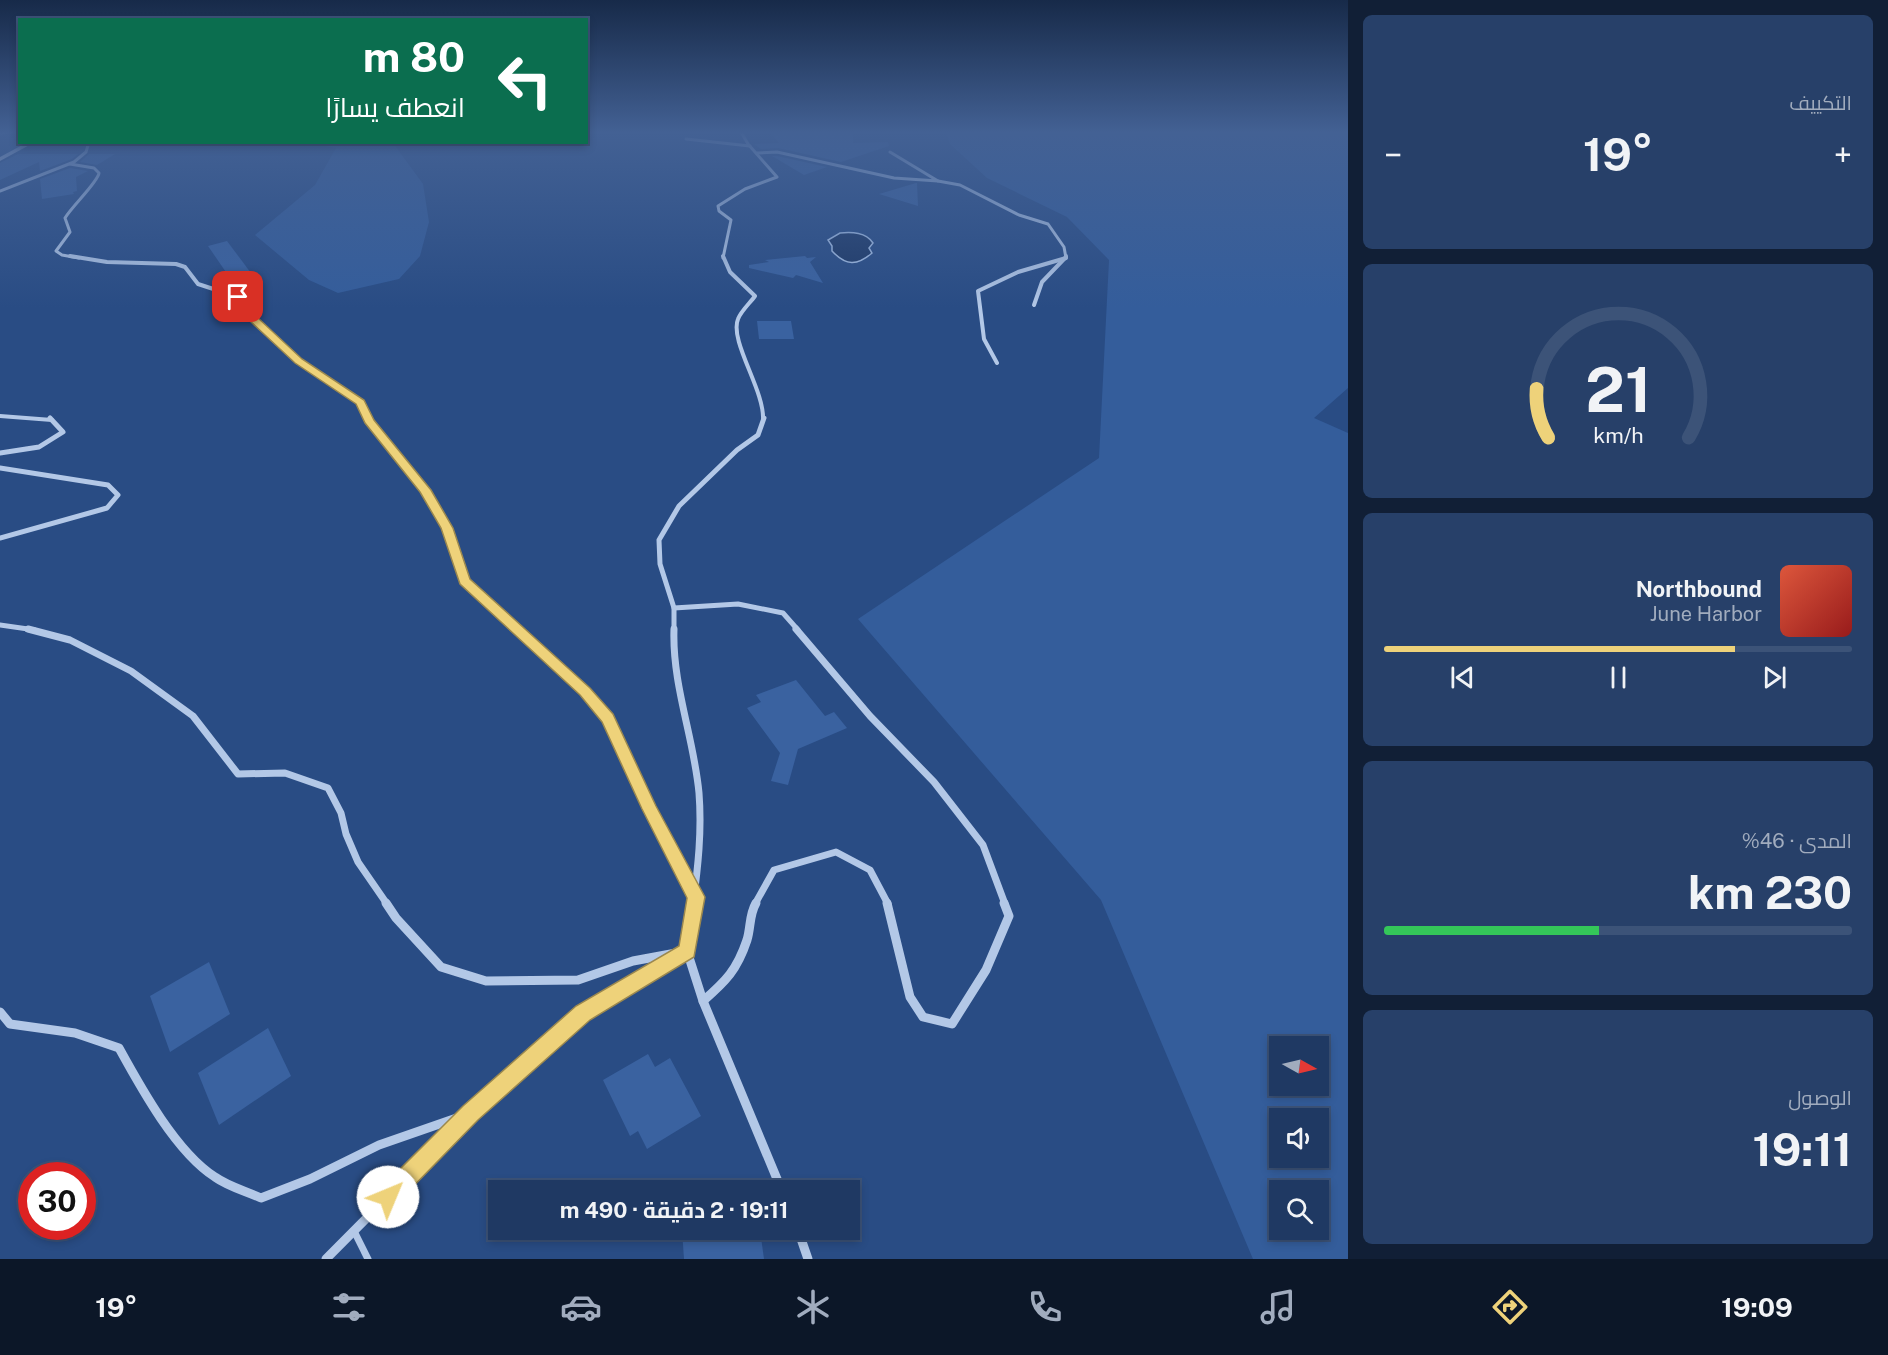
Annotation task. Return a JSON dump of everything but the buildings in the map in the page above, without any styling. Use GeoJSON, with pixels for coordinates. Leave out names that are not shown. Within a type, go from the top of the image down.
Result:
{"type":"FeatureCollection","features":[{"type":"Feature","properties":{"kind":"street"},"geometry":{"type":"LineString","coordinates":[[87,191],[68,210],[65,218],[71,229],[70,236],[56,251],[62,255],[107,262],[176,264],[185,267],[198,284],[238,297],[243,313],[254,319],[299,361],[361,402],[369,421],[431,500],[447,528],[465,581],[585,692],[608,718],[650,809],[696,897]]}},
{"type":"Feature","properties":{"kind":"street"},"geometry":{"type":"LineString","coordinates":[[742,191],[718,206],[719,211],[731,220],[732,226],[723,250],[723,264],[730,275],[752,290],[755,296],[737,320],[738,339],[762,400],[764,418],[758,435],[707,477],[679,506],[659,540],[660,564],[674,608],[673,656],[699,792],[701,846],[687,951],[703,1001],[777,1180]]}},
{"type":"Feature","properties":{"kind":"street"},"geometry":{"type":"LineString","coordinates":[[971,191],[1019,215],[1048,224],[1064,247],[1065,258],[1059,266],[1040,281],[1034,305]]}},
{"type":"Feature","properties":{"kind":"street"},"geometry":{"type":"LineString","coordinates":[[997,363],[984,339],[978,291],[1018,272],[1065,258]]}},
{"type":"Feature","properties":{"kind":"street"},"geometry":{"type":"LineString","coordinates":[[0,416],[50,418],[63,432],[39,447],[0,453]]}},
{"type":"Feature","properties":{"kind":"street"},"geometry":{"type":"LineString","coordinates":[[0,468],[108,485],[118,495],[107,507],[0,538]]}},
{"type":"Feature","properties":{"kind":"street"},"geometry":{"type":"LineString","coordinates":[[674,608],[738,604],[783,613],[870,716],[934,782],[983,845],[1009,916],[986,970],[952,1024],[923,1017],[910,997],[897,948],[890,908],[870,870],[836,852],[774,870],[751,911],[747,939],[731,976],[703,1001]]}},
{"type":"Feature","properties":{"kind":"street"},"geometry":{"type":"LineString","coordinates":[[0,625],[27,627],[59,635],[88,647],[148,682],[196,718],[238,774],[285,773],[328,788],[341,813],[346,834],[358,862],[396,918],[441,967],[486,981],[578,980],[633,961],[687,951]]}},
{"type":"Feature","properties":{"kind":"street"},"geometry":{"type":"LineString","coordinates":[[326,1259],[471,1113],[583,1013],[687,951]]}},
{"type":"Feature","properties":{"kind":"street"},"geometry":{"type":"LineString","coordinates":[[0,1012],[10,1024],[75,1033],[119,1048],[147,1097],[184,1146],[212,1176],[261,1198],[310,1179],[379,1145],[471,1113]]}},
{"type":"Feature","properties":{"kind":"street"},"geometry":{"type":"LineString","coordinates":[[801,1240],[808,1259]]}},
{"type":"Feature","properties":{"kind":"lane"},"geometry":{"type":"LineString","coordinates":[[354,1231],[368,1259]]}},
{"type":"Feature","properties":{"kind":"shaded area"},"geometry":{"type":"Polygon","coordinates":[[[308,191],[424,191],[429,222],[420,256],[399,279],[338,293],[309,280],[255,235],[308,191]]]}},
{"type":"Feature","properties":{"kind":"shaded area"},"geometry":{"type":"Polygon","coordinates":[[[1013,191],[1348,191],[1348,388],[1314,418],[1348,433],[1348,1259],[1253,1259],[1101,900],[858,619],[1099,458],[1109,260],[1067,217],[1013,191]]]}},
{"type":"Feature","properties":{"kind":"shaded area"},"geometry":{"type":"Polygon","coordinates":[[[840,233],[854,233],[867,237],[873,243],[869,248],[872,253],[856,262],[847,262],[837,256],[832,251],[828,240],[840,233]]]}},
{"type":"Feature","properties":{"kind":"route"},"geometry":{"type":"LineString","coordinates":[[238,297],[243,313],[254,319],[280,345],[299,361],[361,402],[369,421],[425,490],[447,528],[465,581],[585,692],[608,718],[630,761],[650,809],[696,897],[687,951],[583,1013],[471,1113],[388,1197]]}}]}
